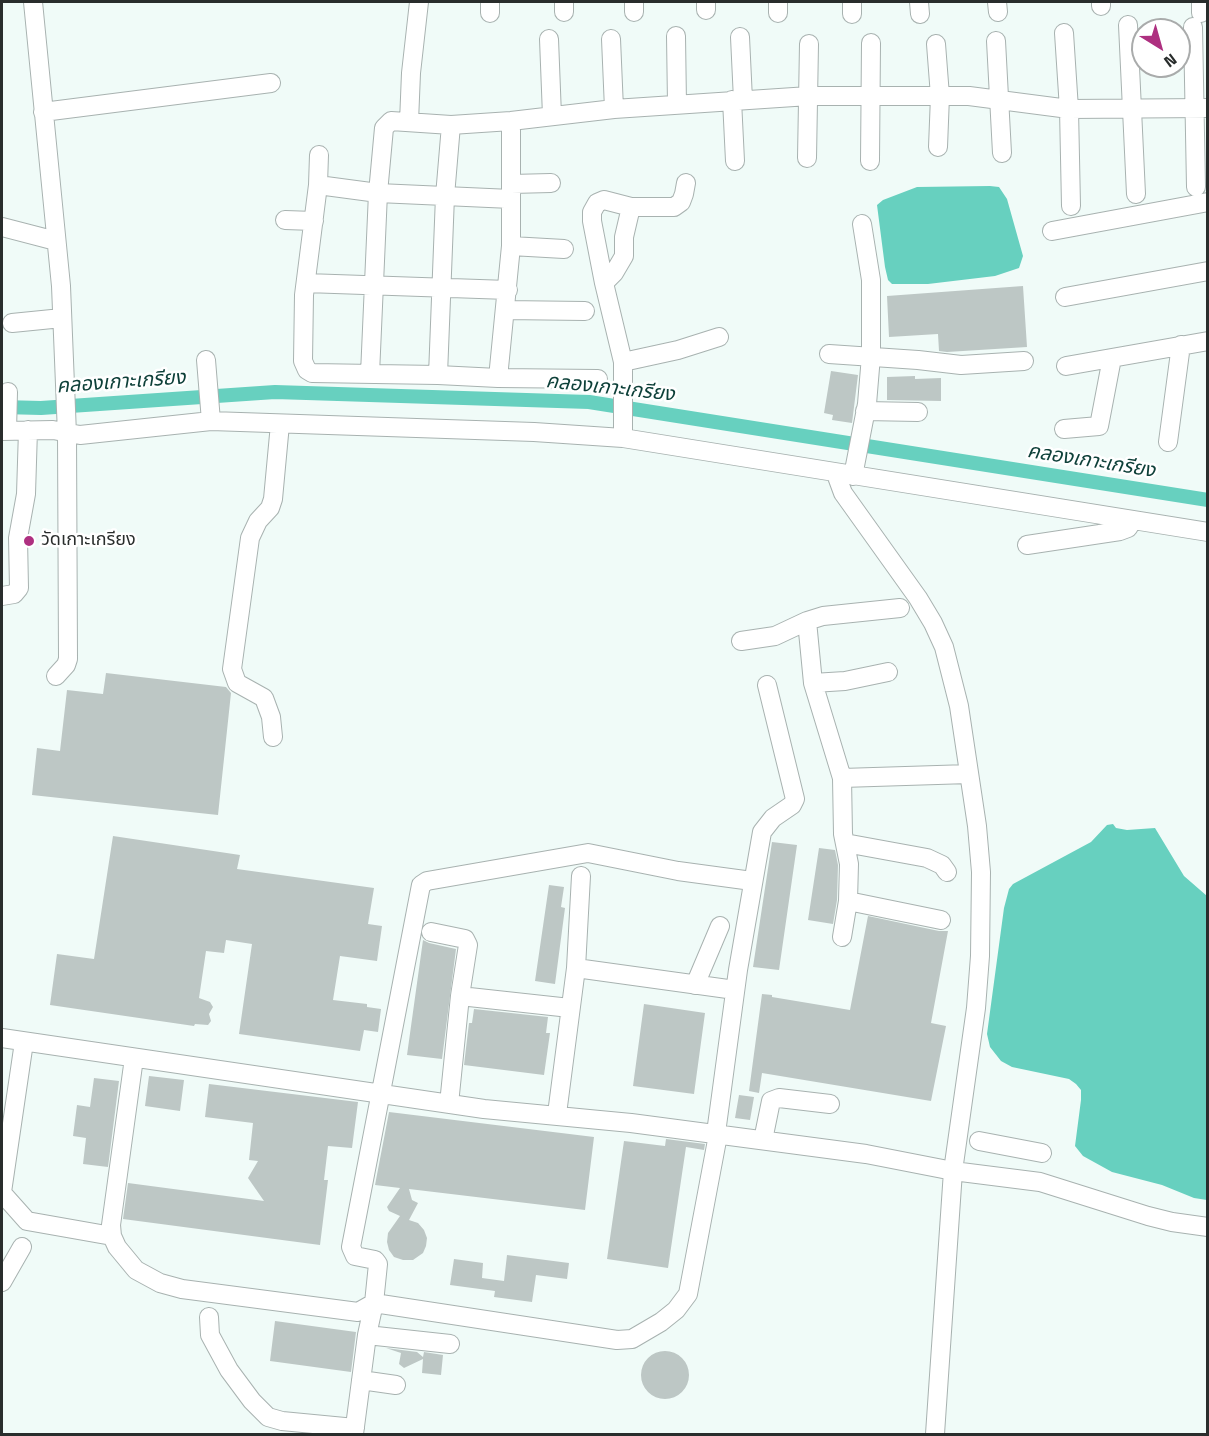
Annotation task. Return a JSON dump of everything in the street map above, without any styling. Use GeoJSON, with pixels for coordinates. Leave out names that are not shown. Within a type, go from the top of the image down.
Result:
{"type":"FeatureCollection","features":[{"type":"Feature","properties":{"kind":"street"},"geometry":{"type":"LineString","coordinates":[[33,2],[56,240],[67,428],[68,659],[66,665],[56,676]]}},
{"type":"Feature","properties":{"kind":"street"},"geometry":{"type":"LineString","coordinates":[[409,122],[411,73],[419,2]]}},
{"type":"Feature","properties":{"kind":"street"},"geometry":{"type":"LineString","coordinates":[[1196,187],[1201,108],[1198,14]]}},
{"type":"Feature","properties":{"kind":"street"},"geometry":{"type":"LineString","coordinates":[[1128,25],[1136,194]]}},
{"type":"Feature","properties":{"kind":"street"},"geometry":{"type":"LineString","coordinates":[[1064,33],[1069,109],[1071,206]]}},
{"type":"Feature","properties":{"kind":"street"},"geometry":{"type":"LineString","coordinates":[[676,36],[677,104]]}},
{"type":"Feature","properties":{"kind":"street"},"geometry":{"type":"LineString","coordinates":[[735,161],[740,37]]}},
{"type":"Feature","properties":{"kind":"street"},"geometry":{"type":"LineString","coordinates":[[549,39],[552,116]]}},
{"type":"Feature","properties":{"kind":"street"},"geometry":{"type":"LineString","coordinates":[[611,39],[614,109]]}},
{"type":"Feature","properties":{"kind":"street"},"geometry":{"type":"LineString","coordinates":[[996,41],[1002,153]]}},
{"type":"Feature","properties":{"kind":"street"},"geometry":{"type":"LineString","coordinates":[[870,161],[871,43]]}},
{"type":"Feature","properties":{"kind":"street"},"geometry":{"type":"LineString","coordinates":[[807,158],[809,44]]}},
{"type":"Feature","properties":{"kind":"street"},"geometry":{"type":"LineString","coordinates":[[936,44],[939,96],[938,147]]}},
{"type":"Feature","properties":{"kind":"street"},"geometry":{"type":"LineString","coordinates":[[43,112],[270,83]]}},
{"type":"Feature","properties":{"kind":"street"},"geometry":{"type":"LineString","coordinates":[[370,374],[378,193],[384,128],[391,121],[450,125],[511,121],[614,109],[809,96],[969,96],[1069,109],[1201,108]]}},
{"type":"Feature","properties":{"kind":"street"},"geometry":{"type":"LineString","coordinates":[[498,378],[511,246],[511,121]]}},
{"type":"Feature","properties":{"kind":"street"},"geometry":{"type":"LineString","coordinates":[[438,375],[450,125]]}},
{"type":"Feature","properties":{"kind":"street"},"geometry":{"type":"LineString","coordinates":[[319,155],[318,185],[306,283],[305,367],[312,373],[598,379]]}},
{"type":"Feature","properties":{"kind":"street"},"geometry":{"type":"LineString","coordinates":[[318,185],[378,193],[445,196],[511,192],[550,183]]}},
{"type":"Feature","properties":{"kind":"street"},"geometry":{"type":"LineString","coordinates":[[623,421],[623,362],[604,283],[592,212],[597,203],[604,200],[631,207],[674,207],[681,202],[686,183]]}},
{"type":"Feature","properties":{"kind":"street"},"geometry":{"type":"LineString","coordinates":[[1052,231],[1208,202]]}},
{"type":"Feature","properties":{"kind":"street"},"geometry":{"type":"LineString","coordinates":[[604,283],[615,273],[624,256],[624,237],[631,207]]}},
{"type":"Feature","properties":{"kind":"street"},"geometry":{"type":"LineString","coordinates":[[285,220],[314,221]]}},
{"type":"Feature","properties":{"kind":"street"},"geometry":{"type":"LineString","coordinates":[[862,224],[871,280],[871,356],[866,411],[843,493],[918,598],[944,647],[958,706],[981,872],[980,956],[976,1008],[953,1171],[935,1434]]}},
{"type":"Feature","properties":{"kind":"street"},"geometry":{"type":"LineString","coordinates":[[2,227],[56,240]]}},
{"type":"Feature","properties":{"kind":"street"},"geometry":{"type":"LineString","coordinates":[[511,246],[564,249]]}},
{"type":"Feature","properties":{"kind":"street"},"geometry":{"type":"LineString","coordinates":[[1065,297],[1208,271]]}},
{"type":"Feature","properties":{"kind":"street"},"geometry":{"type":"LineString","coordinates":[[306,283],[508,290]]}},
{"type":"Feature","properties":{"kind":"street"},"geometry":{"type":"LineString","coordinates":[[505,310],[585,311]]}},
{"type":"Feature","properties":{"kind":"street"},"geometry":{"type":"LineString","coordinates":[[12,323],[62,318]]}},
{"type":"Feature","properties":{"kind":"street"},"geometry":{"type":"LineString","coordinates":[[623,362],[719,338]]}},
{"type":"Feature","properties":{"kind":"street"},"geometry":{"type":"LineString","coordinates":[[1066,366],[1208,340]]}},
{"type":"Feature","properties":{"kind":"street"},"geometry":{"type":"LineString","coordinates":[[1168,442],[1181,345]]}},
{"type":"Feature","properties":{"kind":"street"},"geometry":{"type":"LineString","coordinates":[[829,354],[961,365],[1024,361]]}},
{"type":"Feature","properties":{"kind":"street"},"geometry":{"type":"LineString","coordinates":[[1064,429],[1099,426],[1112,358]]}},
{"type":"Feature","properties":{"kind":"street"},"geometry":{"type":"LineString","coordinates":[[206,360],[210,416]]}},
{"type":"Feature","properties":{"kind":"street"},"geometry":{"type":"LineString","coordinates":[[8,397],[5,428],[28,430],[67,428],[80,435],[210,416],[280,424],[534,432],[623,421],[848,472],[1208,532]]}},
{"type":"Feature","properties":{"kind":"street"},"geometry":{"type":"LineString","coordinates":[[866,411],[918,412]]}},
{"type":"Feature","properties":{"kind":"street"},"geometry":{"type":"LineString","coordinates":[[273,737],[271,717],[264,698],[237,683],[232,669],[250,538],[258,521],[270,508],[273,500],[280,424]]}},
{"type":"Feature","properties":{"kind":"street"},"geometry":{"type":"LineString","coordinates":[[2,596],[14,594],[19,588],[10,539],[26,494],[28,430]]}},
{"type":"Feature","properties":{"kind":"street"},"geometry":{"type":"LineString","coordinates":[[1027,545],[1120,531],[1128,528],[1133,520]]}},
{"type":"Feature","properties":{"kind":"street"},"geometry":{"type":"LineString","coordinates":[[741,641],[775,636],[823,616],[900,608]]}},
{"type":"Feature","properties":{"kind":"street"},"geometry":{"type":"LineString","coordinates":[[807,621],[813,683],[842,778],[845,843],[849,864],[848,902],[842,936]]}},
{"type":"Feature","properties":{"kind":"street"},"geometry":{"type":"LineString","coordinates":[[813,683],[845,681],[888,672]]}},
{"type":"Feature","properties":{"kind":"street"},"geometry":{"type":"LineString","coordinates":[[134,1058],[111,1225],[112,1236],[117,1247],[135,1270],[182,1289],[358,1312],[374,1303],[606,1338],[632,1339],[661,1322],[676,1310],[688,1294],[717,1134],[735,990],[762,832],[773,818],[792,805],[795,799],[767,685]]}},
{"type":"Feature","properties":{"kind":"street"},"geometry":{"type":"LineString","coordinates":[[842,778],[969,774]]}},
{"type":"Feature","properties":{"kind":"street"},"geometry":{"type":"LineString","coordinates":[[845,843],[927,858],[942,864],[947,872]]}},
{"type":"Feature","properties":{"kind":"street"},"geometry":{"type":"LineString","coordinates":[[209,1317],[210,1335],[229,1370],[252,1401],[268,1417],[354,1431],[378,1264],[375,1260],[355,1256],[351,1247],[421,885],[427,881],[588,853],[678,871],[752,881]]}},
{"type":"Feature","properties":{"kind":"street"},"geometry":{"type":"LineString","coordinates":[[557,1114],[576,968],[581,876]]}},
{"type":"Feature","properties":{"kind":"street"},"geometry":{"type":"LineString","coordinates":[[848,902],[941,920]]}},
{"type":"Feature","properties":{"kind":"street"},"geometry":{"type":"LineString","coordinates":[[695,985],[720,926]]}},
{"type":"Feature","properties":{"kind":"street"},"geometry":{"type":"LineString","coordinates":[[431,932],[465,939],[468,945],[460,996],[449,1104]]}},
{"type":"Feature","properties":{"kind":"street"},"geometry":{"type":"LineString","coordinates":[[576,968],[735,990]]}},
{"type":"Feature","properties":{"kind":"street"},"geometry":{"type":"LineString","coordinates":[[460,996],[570,1008]]}},
{"type":"Feature","properties":{"kind":"street"},"geometry":{"type":"LineString","coordinates":[[2,1038],[449,1104],[557,1114],[866,1154],[953,1171],[1040,1182],[1164,1220],[1208,1227]]}},
{"type":"Feature","properties":{"kind":"street"},"geometry":{"type":"LineString","coordinates":[[24,1042],[2,1192],[27,1221],[112,1236]]}},
{"type":"Feature","properties":{"kind":"street"},"geometry":{"type":"LineString","coordinates":[[763,1140],[771,1101],[778,1098],[830,1104]]}},
{"type":"Feature","properties":{"kind":"street"},"geometry":{"type":"LineString","coordinates":[[979,1141],[1042,1154]]}},
{"type":"Feature","properties":{"kind":"street"},"geometry":{"type":"LineString","coordinates":[[1019,1180],[1021,1149]]}},
{"type":"Feature","properties":{"kind":"street"},"geometry":{"type":"LineString","coordinates":[[2,1282],[22,1247]]}},
{"type":"Feature","properties":{"kind":"street"},"geometry":{"type":"LineString","coordinates":[[367,1335],[450,1344]]}},
{"type":"Feature","properties":{"kind":"street"},"geometry":{"type":"LineString","coordinates":[[361,1380],[396,1385]]}},
{"type":"Feature","properties":{"kind":"shaded area"},"geometry":{"type":"Polygon","coordinates":[[[917,187],[999,187],[1007,199],[1023,256],[1019,268],[995,276],[928,284],[892,284],[888,280],[877,205],[883,200],[917,187]]]}},
{"type":"Feature","properties":{"kind":"shaded area"},"geometry":{"type":"Polygon","coordinates":[[[1113,824],[1116,828],[1127,830],[1155,828],[1184,876],[1207,896],[1207,1200],[1112,1172],[1083,1156],[1075,1146],[1081,1100],[1081,1090],[1076,1084],[1069,1079],[1012,1067],[1001,1061],[990,1047],[987,1034],[1004,908],[1009,889],[1013,884],[1091,842],[1107,825],[1113,824]]]}},
{"type":"Feature","properties":{"kind":"building"},"geometry":{"type":"Polygon","coordinates":[[[1023,286],[1027,347],[947,352],[939,351],[938,334],[889,337],[887,296],[1023,286]]]}},
{"type":"Feature","properties":{"kind":"building"},"geometry":{"type":"Polygon","coordinates":[[[831,371],[858,375],[852,423],[832,420],[833,415],[824,413],[831,371]]]}},
{"type":"Feature","properties":{"kind":"building"},"geometry":{"type":"Polygon","coordinates":[[[915,376],[915,379],[941,378],[941,401],[887,400],[887,377],[915,376]]]}},
{"type":"Feature","properties":{"kind":"building"},"geometry":{"type":"Polygon","coordinates":[[[106,673],[226,687],[231,693],[218,815],[32,795],[37,748],[60,751],[67,690],[103,694],[106,673]]]}},
{"type":"Feature","properties":{"kind":"building"},"geometry":{"type":"Polygon","coordinates":[[[113,836],[240,855],[237,869],[374,888],[368,924],[382,926],[377,961],[340,956],[333,1000],[367,1004],[367,1007],[381,1009],[378,1032],[364,1030],[360,1051],[239,1034],[252,944],[226,940],[224,953],[206,951],[199,998],[210,1002],[213,1007],[209,1014],[211,1021],[208,1025],[195,1024],[194,1026],[50,1005],[57,954],[94,959],[113,836]]]}},
{"type":"Feature","properties":{"kind":"building"},"geometry":{"type":"Polygon","coordinates":[[[772,842],[797,845],[779,970],[753,967],[772,842]]]}},
{"type":"Feature","properties":{"kind":"building"},"geometry":{"type":"Polygon","coordinates":[[[819,848],[835,850],[838,865],[837,900],[833,924],[808,920],[819,848]]]}},
{"type":"Feature","properties":{"kind":"building"},"geometry":{"type":"Polygon","coordinates":[[[549,885],[564,887],[561,907],[565,908],[555,984],[535,981],[549,885]]]}},
{"type":"Feature","properties":{"kind":"building"},"geometry":{"type":"Polygon","coordinates":[[[868,916],[948,931],[931,1023],[946,1026],[931,1101],[762,1073],[759,1093],[749,1091],[762,994],[850,1010],[868,916]]]}},
{"type":"Feature","properties":{"kind":"building"},"geometry":{"type":"Polygon","coordinates":[[[423,940],[456,949],[442,1059],[407,1055],[423,940]]]}},
{"type":"Feature","properties":{"kind":"building"},"geometry":{"type":"Polygon","coordinates":[[[644,1004],[705,1013],[694,1094],[633,1086],[644,1004]]]}},
{"type":"Feature","properties":{"kind":"building"},"geometry":{"type":"Polygon","coordinates":[[[474,1009],[548,1017],[546,1033],[550,1033],[544,1075],[464,1065],[469,1023],[472,1023],[474,1009]]]}},
{"type":"Feature","properties":{"kind":"building"},"geometry":{"type":"Polygon","coordinates":[[[149,1076],[184,1080],[180,1111],[145,1106],[149,1076]]]}},
{"type":"Feature","properties":{"kind":"building"},"geometry":{"type":"Polygon","coordinates":[[[94,1078],[119,1081],[108,1167],[83,1164],[86,1138],[73,1136],[77,1105],[90,1107],[94,1078]]]}},
{"type":"Feature","properties":{"kind":"building"},"geometry":{"type":"Polygon","coordinates":[[[209,1084],[358,1102],[352,1148],[328,1146],[324,1180],[328,1180],[320,1245],[123,1219],[128,1183],[264,1201],[248,1178],[258,1161],[249,1160],[253,1123],[205,1117],[209,1084]]]}},
{"type":"Feature","properties":{"kind":"building"},"geometry":{"type":"Polygon","coordinates":[[[739,1095],[754,1097],[750,1120],[735,1118],[739,1095]]]}},
{"type":"Feature","properties":{"kind":"building"},"geometry":{"type":"Polygon","coordinates":[[[389,1112],[594,1137],[585,1210],[409,1189],[412,1200],[418,1203],[409,1220],[418,1223],[424,1230],[427,1238],[426,1246],[423,1253],[413,1260],[394,1257],[387,1242],[388,1233],[400,1216],[389,1211],[387,1207],[400,1188],[375,1185],[389,1112]]]}},
{"type":"Feature","properties":{"kind":"building"},"geometry":{"type":"Polygon","coordinates":[[[666,1139],[705,1144],[704,1150],[686,1147],[668,1268],[607,1259],[624,1141],[665,1146],[666,1139]]]}},
{"type":"Feature","properties":{"kind":"building"},"geometry":{"type":"Polygon","coordinates":[[[507,1255],[569,1263],[567,1279],[536,1275],[532,1302],[494,1297],[495,1291],[450,1285],[454,1259],[483,1263],[482,1278],[504,1281],[507,1255]]]}},
{"type":"Feature","properties":{"kind":"building"},"geometry":{"type":"Polygon","coordinates":[[[275,1321],[356,1332],[351,1372],[270,1361],[275,1321]]]}},
{"type":"Feature","properties":{"kind":"building"},"geometry":{"type":"Polygon","coordinates":[[[386,1348],[417,1352],[423,1357],[424,1352],[443,1355],[441,1375],[422,1373],[423,1359],[404,1368],[399,1364],[401,1353],[386,1348]]]}},
{"type":"Feature","properties":{"kind":"building"},"geometry":{"type":"Polygon","coordinates":[[[665,1351],[682,1358],[689,1375],[682,1392],[665,1399],[648,1392],[641,1375],[648,1358],[665,1351]]]}},
{"type":"Feature","properties":{"kind":"waterway","name":"คลองเกาะเกรียง"},"geometry":{"type":"LineString","coordinates":[[2,407],[41,408],[275,392],[589,402],[1208,500]]}},
{"type":"Feature","properties":{"kind":"place","name":"วัดเกาะเกรียง"},"geometry":{"type":"Point","coordinates":[29,541]}}]}
